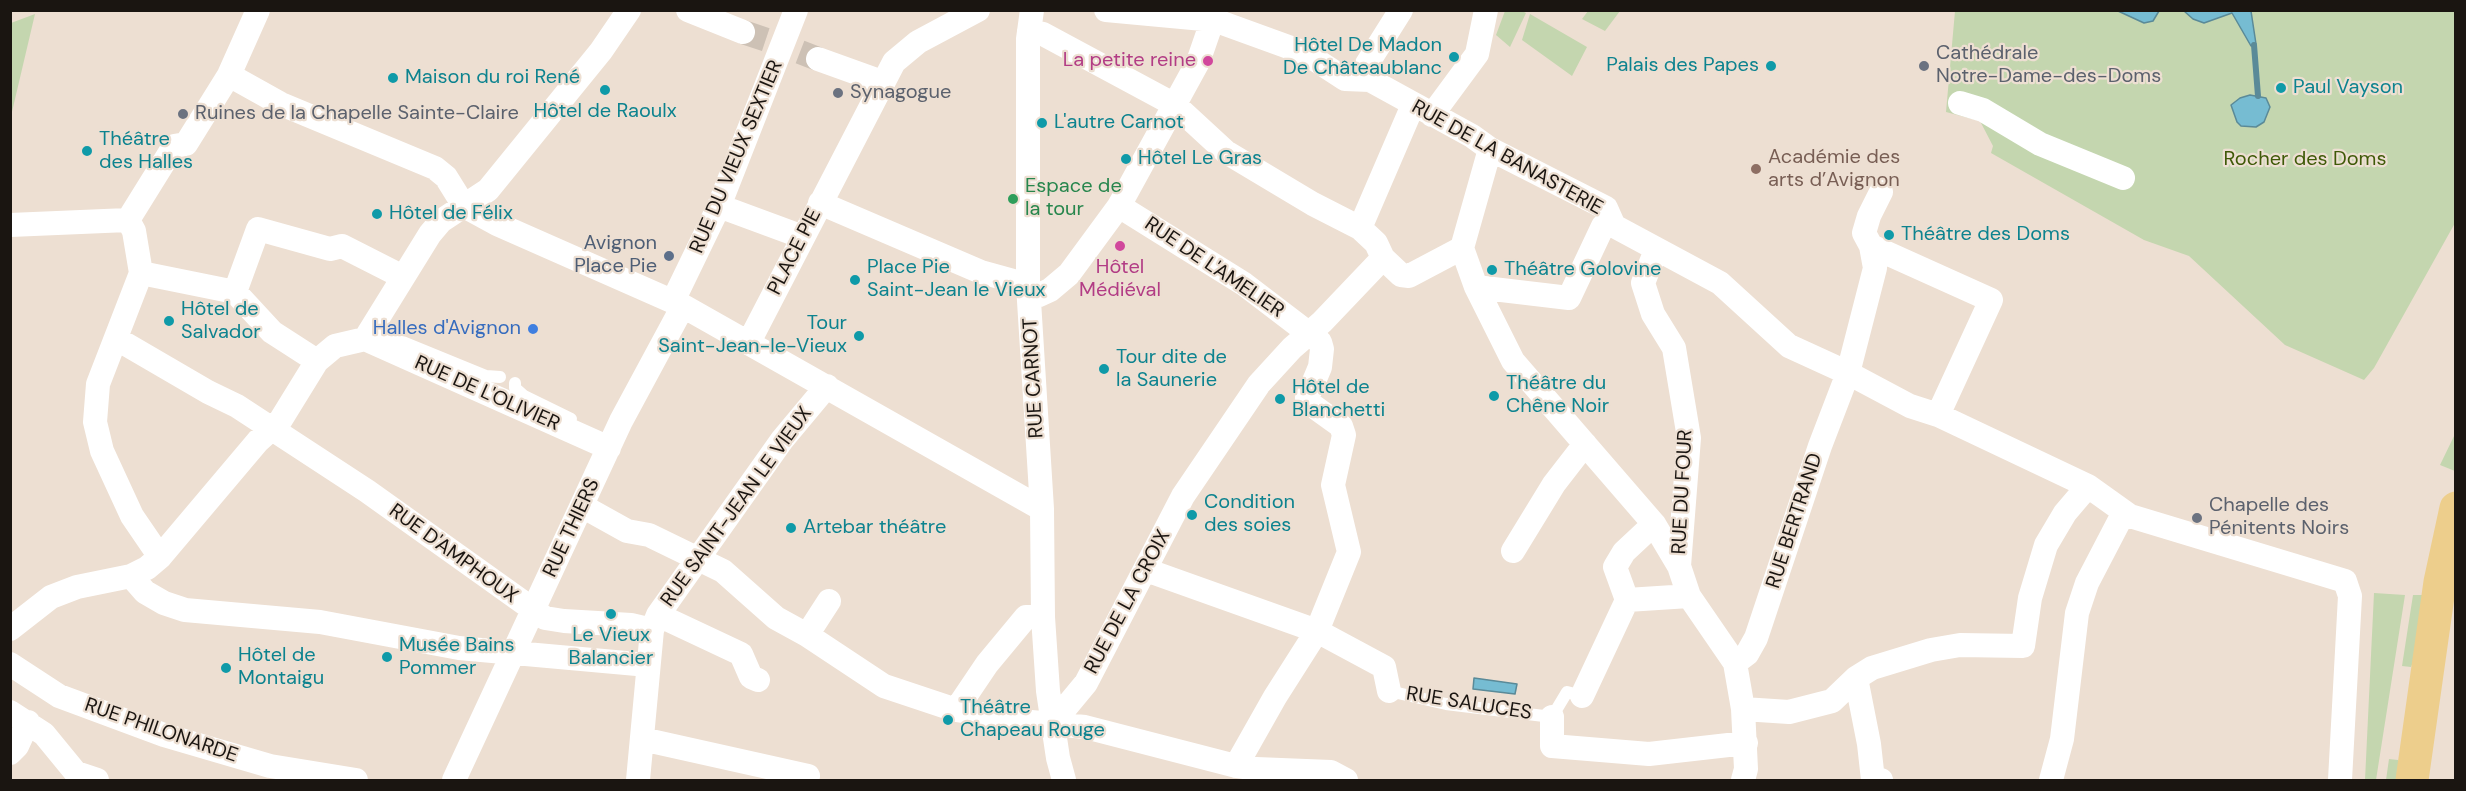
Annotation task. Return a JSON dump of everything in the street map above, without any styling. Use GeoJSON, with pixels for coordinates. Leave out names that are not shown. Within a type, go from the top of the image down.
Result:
{"type":"FeatureCollection","features":[{"type":"Feature","properties":{"kind":"main road"},"geometry":{"type":"LineString","coordinates":[[2412,780],[2440,582],[2456,508]]}},
{"type":"Feature","properties":{"kind":"main road"},"geometry":{"type":"LineString","coordinates":[[2433,780],[2456,612]]}},
{"type":"Feature","properties":{"kind":"street"},"geometry":{"type":"LineString","coordinates":[[128,220],[174,146],[186,144],[229,75],[258,10]]}},
{"type":"Feature","properties":{"kind":"street"},"geometry":{"type":"LineString","coordinates":[[688,10],[743,32]]}},
{"type":"Feature","properties":{"kind":"street","name":"RUE DU VIEUX SEXTIER"},"geometry":{"type":"LineString","coordinates":[[678,303],[793,49],[796,10]]}},
{"type":"Feature","properties":{"kind":"street","name":"PLACE PIE"},"geometry":{"type":"LineString","coordinates":[[749,342],[894,62],[906,50],[978,10]]}},
{"type":"Feature","properties":{"kind":"street","name":"RUE DE LA BANASTERIE"},"geometry":{"type":"LineString","coordinates":[[1106,10],[1153,14],[1215,15],[1305,53],[1346,79],[1361,78],[1380,84],[1422,110],[1472,136],[1490,149],[1606,208],[1614,226],[1720,283],[1789,346],[1848,373],[1910,406],[1938,416],[2088,486],[2130,516],[2345,581],[2350,596],[2340,780]]}},
{"type":"Feature","properties":{"kind":"street"},"geometry":{"type":"LineString","coordinates":[[1361,78],[1366,64],[1401,10]]}},
{"type":"Feature","properties":{"kind":"street"},"geometry":{"type":"LineString","coordinates":[[1360,228],[1422,110],[1477,54],[1486,10]]}},
{"type":"Feature","properties":{"kind":"street"},"geometry":{"type":"LineString","coordinates":[[10,629],[51,597],[77,587],[131,576],[147,568],[160,557],[258,441],[272,430],[317,361],[335,346],[368,334],[430,234],[441,221],[488,190],[601,51],[620,13]]}},
{"type":"Feature","properties":{"kind":"street"},"geometry":{"type":"LineString","coordinates":[[820,202],[1039,295],[1050,290],[1069,274],[1119,206],[1198,62],[1215,15]]}},
{"type":"Feature","properties":{"kind":"street"},"geometry":{"type":"LineString","coordinates":[[1030,21],[1043,34],[1175,105],[1227,152],[1312,204],[1360,228],[1376,243],[1383,258],[1401,275],[1409,276],[1462,248]]}},
{"type":"Feature","properties":{"kind":"street","name":"RUE CARNOT"},"geometry":{"type":"LineString","coordinates":[[1030,21],[1029,290],[1042,509],[1043,617],[1052,724],[1064,780]]}},
{"type":"Feature","properties":{"kind":"street"},"geometry":{"type":"LineString","coordinates":[[793,49],[882,82]]}},
{"type":"Feature","properties":{"kind":"street"},"geometry":{"type":"LineString","coordinates":[[229,75],[281,104],[435,168],[446,177],[464,206],[497,224],[678,303],[1042,509]]}},
{"type":"Feature","properties":{"kind":"street"},"geometry":{"type":"LineString","coordinates":[[1960,103],[1983,110],[2040,144],[2123,178]]}},
{"type":"Feature","properties":{"kind":"street"},"geometry":{"type":"LineString","coordinates":[[1490,149],[1462,248],[1476,287],[1513,361],[1654,524],[1679,566],[1689,596],[1735,663],[1746,743],[1746,769],[1743,780]]}},
{"type":"Feature","properties":{"kind":"street","name":"RUE BERTRAND"},"geometry":{"type":"LineString","coordinates":[[1735,663],[1746,654],[1756,638],[1820,446],[1848,373],[1875,268],[1871,246],[1864,233],[1869,216],[1881,192]]}},
{"type":"Feature","properties":{"kind":"street"},"geometry":{"type":"LineString","coordinates":[[720,206],[803,237]]}},
{"type":"Feature","properties":{"kind":"street","name":"RUE DE L'AMELIER"},"geometry":{"type":"LineString","coordinates":[[1119,206],[1244,284],[1300,340]]}},
{"type":"Feature","properties":{"kind":"street"},"geometry":{"type":"LineString","coordinates":[[10,225],[128,220]]}},
{"type":"Feature","properties":{"kind":"street"},"geometry":{"type":"LineString","coordinates":[[128,220],[134,231],[141,273],[98,384],[95,422],[102,450],[132,516],[160,557]]}},
{"type":"Feature","properties":{"kind":"street"},"geometry":{"type":"LineString","coordinates":[[1476,287],[1569,298],[1603,226],[1610,220]]}},
{"type":"Feature","properties":{"kind":"street"},"geometry":{"type":"LineString","coordinates":[[235,292],[258,229],[330,249],[342,246],[403,277]]}},
{"type":"Feature","properties":{"kind":"street"},"geometry":{"type":"LineString","coordinates":[[1871,246],[1991,300],[1938,416]]}},
{"type":"Feature","properties":{"kind":"street","name":"RUE DU FOUR"},"geometry":{"type":"LineString","coordinates":[[1656,250],[1643,283],[1653,314],[1674,348],[1689,438],[1679,566]]}},
{"type":"Feature","properties":{"kind":"street","name":"RUE DE LA CROIX"},"geometry":{"type":"LineString","coordinates":[[1052,724],[1086,682],[1183,496],[1259,384],[1383,258]]}},
{"type":"Feature","properties":{"kind":"street"},"geometry":{"type":"LineString","coordinates":[[141,273],[235,292],[272,332],[317,361]]}},
{"type":"Feature","properties":{"kind":"street"},"geometry":{"type":"LineString","coordinates":[[611,443],[678,303]]}},
{"type":"Feature","properties":{"kind":"street","name":"RUE DE L'OLIVIER"},"geometry":{"type":"LineString","coordinates":[[368,334],[611,443]]}},
{"type":"Feature","properties":{"kind":"street","name":"RUE D'AMPHOUX"},"geometry":{"type":"LineString","coordinates":[[117,339],[208,392],[237,406],[367,491],[544,618],[631,625],[655,622],[741,654],[751,677],[758,680]]}},
{"type":"Feature","properties":{"kind":"street"},"geometry":{"type":"LineString","coordinates":[[1236,766],[1275,697],[1317,631],[1349,552],[1333,485],[1344,435],[1341,426],[1308,403],[1307,398],[1320,367],[1322,349],[1320,342],[1300,340]]}},
{"type":"Feature","properties":{"kind":"street","name":"RUE SAINT-JEAN LE VIEUX"},"geometry":{"type":"LineString","coordinates":[[655,622],[783,440],[827,386]]}},
{"type":"Feature","properties":{"kind":"street","name":"RUE THIERS"},"geometry":{"type":"LineString","coordinates":[[454,780],[611,443]]}},
{"type":"Feature","properties":{"kind":"street"},"geometry":{"type":"LineString","coordinates":[[1513,550],[1554,484],[1585,444]]}},
{"type":"Feature","properties":{"kind":"street"},"geometry":{"type":"LineString","coordinates":[[1743,709],[1789,712],[1832,701],[1856,678],[1872,668],[1931,650],[1960,645],[2023,646],[2030,598],[2046,545],[2065,513],[2088,486]]}},
{"type":"Feature","properties":{"kind":"street"},"geometry":{"type":"LineString","coordinates":[[582,506],[627,531],[650,535],[723,571],[776,618],[807,635],[884,686],[956,710],[1085,727],[1236,766],[1331,772],[1346,780]]}},
{"type":"Feature","properties":{"kind":"street"},"geometry":{"type":"LineString","coordinates":[[2051,780],[2062,739],[2077,613],[2088,583],[2124,512]]}},
{"type":"Feature","properties":{"kind":"street"},"geometry":{"type":"LineString","coordinates":[[1582,696],[1627,600],[1615,567],[1624,552],[1654,524]]}},
{"type":"Feature","properties":{"kind":"street","name":"RUE SALUCES"},"geometry":{"type":"LineString","coordinates":[[1146,570],[1317,631],[1384,667],[1389,691]]}},
{"type":"Feature","properties":{"kind":"street"},"geometry":{"type":"LineString","coordinates":[[131,576],[145,592],[165,603],[185,610],[320,622],[459,648],[648,665]]}},
{"type":"Feature","properties":{"kind":"street"},"geometry":{"type":"LineString","coordinates":[[1627,600],[1689,596]]}},
{"type":"Feature","properties":{"kind":"street"},"geometry":{"type":"LineString","coordinates":[[807,635],[829,601]]}},
{"type":"Feature","properties":{"kind":"street"},"geometry":{"type":"LineString","coordinates":[[956,710],[987,664],[1026,617],[1043,617]]}},
{"type":"Feature","properties":{"kind":"street"},"geometry":{"type":"LineString","coordinates":[[638,780],[648,665],[655,622]]}},
{"type":"Feature","properties":{"kind":"street","name":"RUE PHILONARDE"},"geometry":{"type":"LineString","coordinates":[[10,664],[59,696],[261,772],[356,780]]}},
{"type":"Feature","properties":{"kind":"street"},"geometry":{"type":"LineString","coordinates":[[1856,678],[1869,744],[1873,780],[1881,780]]}},
{"type":"Feature","properties":{"kind":"street"},"geometry":{"type":"LineString","coordinates":[[10,753],[17,746],[19,717]]}},
{"type":"Feature","properties":{"kind":"street"},"geometry":{"type":"LineString","coordinates":[[19,717],[44,735],[76,773],[97,780]]}},
{"type":"Feature","properties":{"kind":"street"},"geometry":{"type":"LineString","coordinates":[[1552,717],[1552,746],[1649,754],[1746,743]]}},
{"type":"Feature","properties":{"kind":"street"},"geometry":{"type":"LineString","coordinates":[[642,740],[808,776]]}},
{"type":"Feature","properties":{"kind":"lane"},"geometry":{"type":"LineString","coordinates":[[368,334],[486,376],[500,377]]}},
{"type":"Feature","properties":{"kind":"lane"},"geometry":{"type":"LineString","coordinates":[[515,383],[515,388],[524,396],[611,443]]}},
{"type":"Feature","properties":{"kind":"lane","name":"RUE SALUCES"},"geometry":{"type":"LineString","coordinates":[[1389,691],[1446,704],[1552,717]]}},
{"type":"Feature","properties":{"kind":"lane"},"geometry":{"type":"LineString","coordinates":[[1552,717],[1567,692],[1582,696]]}},
{"type":"Feature","properties":{"kind":"green space"},"geometry":{"type":"Polygon","coordinates":[[[1505,11],[1526,13],[1510,47],[1496,35],[1505,11]]]}},
{"type":"Feature","properties":{"kind":"green space"},"geometry":{"type":"Polygon","coordinates":[[[1588,11],[1620,11],[1605,31],[1582,19],[1588,11]]]}},
{"type":"Feature","properties":{"kind":"green space","name":"Rocher des Doms"},"geometry":{"type":"Polygon","coordinates":[[[1955,11],[2455,11],[2455,223],[2374,368],[2364,380],[2285,345],[2189,256],[2144,240],[1991,153],[1993,146],[1980,121],[1946,112],[1955,11]]]}},
{"type":"Feature","properties":{"kind":"green space"},"geometry":{"type":"Polygon","coordinates":[[[35,14],[11,116],[11,23],[35,14]]]}},
{"type":"Feature","properties":{"kind":"green space"},"geometry":{"type":"Polygon","coordinates":[[[1530,14],[1587,47],[1572,76],[1522,40],[1530,14]]]}},
{"type":"Feature","properties":{"kind":"green space"},"geometry":{"type":"Polygon","coordinates":[[[2455,434],[2455,471],[2440,465],[2455,434]]]}},
{"type":"Feature","properties":{"kind":"green space"},"geometry":{"type":"Polygon","coordinates":[[[2374,593],[2405,595],[2376,780],[2365,780],[2374,593]]]}},
{"type":"Feature","properties":{"kind":"green space"},"geometry":{"type":"Polygon","coordinates":[[[2413,595],[2424,595],[2425,636],[2411,667],[2402,666],[2413,595]]]}},
{"type":"Feature","properties":{"kind":"green space"},"geometry":{"type":"Polygon","coordinates":[[[2389,759],[2398,760],[2401,780],[2386,780],[2389,759]]]}},
{"type":"Feature","properties":{"kind":"water"},"geometry":{"type":"Polygon","coordinates":[[[2118,11],[2159,11],[2153,21],[2144,23],[2118,11]]]}},
{"type":"Feature","properties":{"kind":"water"},"geometry":{"type":"Polygon","coordinates":[[[2184,11],[2251,11],[2256,44],[2251,46],[2232,13],[2204,23],[2193,19],[2184,11]]]}},
{"type":"Feature","properties":{"kind":"water"},"geometry":{"type":"Polygon","coordinates":[[[2250,95],[2266,98],[2270,107],[2264,122],[2256,127],[2241,126],[2237,122],[2231,105],[2240,98],[2250,95]]]}},
{"type":"Feature","properties":{"kind":"water"},"geometry":{"type":"Polygon","coordinates":[[[1474,678],[1517,684],[1515,694],[1473,689],[1474,678]]]}},
{"type":"Feature","properties":{"kind":"waterway"},"geometry":{"type":"LineString","coordinates":[[2254,45],[2258,96]]}},
{"type":"Feature","properties":{"kind":"tunnel"},"geometry":{"type":"LineString","coordinates":[[743,32],[770,41]]}},
{"type":"Feature","properties":{"kind":"tunnel"},"geometry":{"type":"LineString","coordinates":[[800,52],[818,59]]}},
{"type":"Feature","properties":{"kind":"place","name":"Hôtel De Madon De Châteaublanc"},"geometry":{"type":"Point","coordinates":[1454,57]}},
{"type":"Feature","properties":{"kind":"place","name":"La petite reine"},"geometry":{"type":"Point","coordinates":[1208,61]}},
{"type":"Feature","properties":{"kind":"place","name":"Palais des Papes"},"geometry":{"type":"Point","coordinates":[1771,66]}},
{"type":"Feature","properties":{"kind":"place","name":"Cathédrale Notre-Dame-des-Doms"},"geometry":{"type":"Point","coordinates":[1924,66]}},
{"type":"Feature","properties":{"kind":"place","name":"Maison du roi René"},"geometry":{"type":"Point","coordinates":[393,78]}},
{"type":"Feature","properties":{"kind":"place","name":"Paul Vayson"},"geometry":{"type":"Point","coordinates":[2281,88]}},
{"type":"Feature","properties":{"kind":"place","name":"Hôtel de Raoulx"},"geometry":{"type":"Point","coordinates":[605,90]}},
{"type":"Feature","properties":{"kind":"place","name":"Synagogue"},"geometry":{"type":"Point","coordinates":[838,93]}},
{"type":"Feature","properties":{"kind":"place","name":"Ruines de la Chapelle Sainte-Claire"},"geometry":{"type":"Point","coordinates":[183,114]}},
{"type":"Feature","properties":{"kind":"place","name":"L'autre Carnot"},"geometry":{"type":"Point","coordinates":[1042,123]}},
{"type":"Feature","properties":{"kind":"place","name":"Théâtre des Halles"},"geometry":{"type":"Point","coordinates":[87,151]}},
{"type":"Feature","properties":{"kind":"place","name":"Hôtel Le Gras"},"geometry":{"type":"Point","coordinates":[1126,159]}},
{"type":"Feature","properties":{"kind":"place","name":"Académie des arts d’Avignon"},"geometry":{"type":"Point","coordinates":[1756,169]}},
{"type":"Feature","properties":{"kind":"place","name":"Espace de la tour"},"geometry":{"type":"Point","coordinates":[1013,199]}},
{"type":"Feature","properties":{"kind":"place","name":"Hôtel de Félix"},"geometry":{"type":"Point","coordinates":[377,214]}},
{"type":"Feature","properties":{"kind":"place","name":"Théâtre des Doms"},"geometry":{"type":"Point","coordinates":[1889,235]}},
{"type":"Feature","properties":{"kind":"place","name":"Hôtel Médiéval"},"geometry":{"type":"Point","coordinates":[1120,246]}},
{"type":"Feature","properties":{"kind":"place","name":"Avignon Place Pie"},"geometry":{"type":"Point","coordinates":[669,256]}},
{"type":"Feature","properties":{"kind":"place","name":"Théâtre Golovine"},"geometry":{"type":"Point","coordinates":[1492,270]}},
{"type":"Feature","properties":{"kind":"place","name":"Place Pie Saint-Jean le Vieux"},"geometry":{"type":"Point","coordinates":[855,280]}},
{"type":"Feature","properties":{"kind":"place","name":"Hôtel de Salvador"},"geometry":{"type":"Point","coordinates":[169,321]}},
{"type":"Feature","properties":{"kind":"place","name":"Halles d'Avignon"},"geometry":{"type":"Point","coordinates":[533,329]}},
{"type":"Feature","properties":{"kind":"place","name":"Tour Saint-Jean-le-Vieux"},"geometry":{"type":"Point","coordinates":[859,336]}},
{"type":"Feature","properties":{"kind":"place","name":"Tour dite de la Saunerie"},"geometry":{"type":"Point","coordinates":[1104,369]}},
{"type":"Feature","properties":{"kind":"place","name":"Théâtre du Chêne Noir"},"geometry":{"type":"Point","coordinates":[1494,396]}},
{"type":"Feature","properties":{"kind":"place","name":"Hôtel de Blanchetti"},"geometry":{"type":"Point","coordinates":[1280,399]}},
{"type":"Feature","properties":{"kind":"place","name":"Condition des soies"},"geometry":{"type":"Point","coordinates":[1192,515]}},
{"type":"Feature","properties":{"kind":"place","name":"Chapelle des Pénitents Noirs"},"geometry":{"type":"Point","coordinates":[2197,518]}},
{"type":"Feature","properties":{"kind":"place","name":"Artebar théâtre"},"geometry":{"type":"Point","coordinates":[791,528]}},
{"type":"Feature","properties":{"kind":"place","name":"Le Vieux Balancier"},"geometry":{"type":"Point","coordinates":[611,614]}},
{"type":"Feature","properties":{"kind":"place","name":"Musée Bains Pommer"},"geometry":{"type":"Point","coordinates":[387,657]}},
{"type":"Feature","properties":{"kind":"place","name":"Hôtel de Montaigu"},"geometry":{"type":"Point","coordinates":[226,668]}},
{"type":"Feature","properties":{"kind":"place","name":"Théâtre Chapeau Rouge"},"geometry":{"type":"Point","coordinates":[948,720]}}]}
